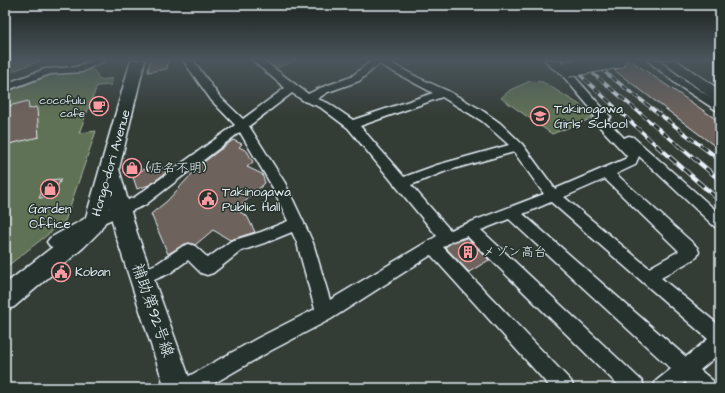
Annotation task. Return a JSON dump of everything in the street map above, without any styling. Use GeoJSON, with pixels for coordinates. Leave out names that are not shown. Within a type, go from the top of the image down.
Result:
{"type":"FeatureCollection","features":[{"type":"Feature","properties":{"kind":"main road","name":"Hongo-dori Avenue"},"geometry":{"type":"LineString","coordinates":[[5,282],[66,241],[108,210],[126,78]]}},
{"type":"Feature","properties":{"kind":"main road","name":"Hongo-dori Avenue"},"geometry":{"type":"LineString","coordinates":[[110,169],[133,78]]}},
{"type":"Feature","properties":{"kind":"main road"},"geometry":{"type":"LineString","coordinates":[[693,78],[720,97]]}},
{"type":"Feature","properties":{"kind":"main road","name":"補助第92号線"},"geometry":{"type":"LineString","coordinates":[[110,169],[108,210],[142,278],[179,388]]}},
{"type":"Feature","properties":{"kind":"main road","name":"Hongo-dori Avenue"},"geometry":{"type":"LineString","coordinates":[[5,299],[66,241],[81,220],[108,210]]}},
{"type":"Feature","properties":{"kind":"street"},"geometry":{"type":"LineString","coordinates":[[5,88],[32,78]]}},
{"type":"Feature","properties":{"kind":"street"},"geometry":{"type":"LineString","coordinates":[[201,78],[215,98],[242,125],[280,188],[305,243],[325,313]]}},
{"type":"Feature","properties":{"kind":"street"},"geometry":{"type":"LineString","coordinates":[[280,78],[308,99],[324,105],[352,126],[401,184],[440,242],[564,388]]}},
{"type":"Feature","properties":{"kind":"street"},"geometry":{"type":"LineString","coordinates":[[308,99],[324,90],[356,78]]}},
{"type":"Feature","properties":{"kind":"street"},"geometry":{"type":"LineString","coordinates":[[412,78],[481,115],[504,133],[518,148],[553,196],[720,340],[663,388]]}},
{"type":"Feature","properties":{"kind":"street"},"geometry":{"type":"LineString","coordinates":[[571,78],[598,110],[654,164],[720,223]]}},
{"type":"Feature","properties":{"kind":"street"},"geometry":{"type":"LineString","coordinates":[[676,78],[720,108]]}},
{"type":"Feature","properties":{"kind":"street"},"geometry":{"type":"LineString","coordinates":[[108,210],[135,204],[146,197],[292,88]]}},
{"type":"Feature","properties":{"kind":"street"},"geometry":{"type":"LineString","coordinates":[[352,126],[384,113],[444,94]]}},
{"type":"Feature","properties":{"kind":"street"},"geometry":{"type":"LineString","coordinates":[[187,388],[265,344],[325,313],[440,242],[469,228],[553,196],[630,162],[632,156],[629,150],[601,121],[598,110]]}},
{"type":"Feature","properties":{"kind":"street"},"geometry":{"type":"LineString","coordinates":[[401,184],[442,168],[518,148]]}},
{"type":"Feature","properties":{"kind":"street"},"geometry":{"type":"LineString","coordinates":[[607,173],[692,252],[648,277]]}},
{"type":"Feature","properties":{"kind":"street"},"geometry":{"type":"LineString","coordinates":[[511,212],[706,388]]}},
{"type":"Feature","properties":{"kind":"street"},"geometry":{"type":"LineString","coordinates":[[142,278],[164,268],[189,252],[207,268],[236,246],[265,237],[297,223]]}},
{"type":"Feature","properties":{"kind":"street"},"geometry":{"type":"LineString","coordinates":[[469,228],[635,388]]}},
{"type":"Feature","properties":{"kind":"green space"},"geometry":{"type":"Polygon","coordinates":[[[33,78],[99,78],[100,80],[113,78],[111,85],[97,86],[79,133],[96,131],[65,221],[5,268],[5,89],[33,78]]]}},
{"type":"Feature","properties":{"kind":"green space"},"geometry":{"type":"Polygon","coordinates":[[[530,81],[543,82],[585,108],[593,118],[552,134],[501,98],[510,90],[530,81]]]}},
{"type":"Feature","properties":{"kind":"building"},"geometry":{"type":"Polygon","coordinates":[[[625,78],[657,78],[720,122],[720,150],[625,78]]]}},
{"type":"Feature","properties":{"kind":"building"},"geometry":{"type":"Polygon","coordinates":[[[28,101],[29,109],[36,107],[37,109],[39,137],[5,145],[5,107],[28,101]]]}},
{"type":"Feature","properties":{"kind":"building","name":"Takinogawa Public Hall"},"geometry":{"type":"Polygon","coordinates":[[[233,140],[242,144],[239,147],[247,151],[253,162],[247,167],[262,174],[265,183],[236,210],[247,216],[255,232],[230,240],[213,230],[195,245],[189,243],[183,245],[168,254],[151,214],[167,201],[200,165],[233,140]]]}},
{"type":"Feature","properties":{"kind":"building"},"geometry":{"type":"Polygon","coordinates":[[[153,166],[157,169],[163,167],[166,173],[149,185],[137,189],[132,174],[153,166]]]}},
{"type":"Feature","properties":{"kind":"building","name":"Garden Office"},"geometry":{"type":"Polygon","coordinates":[[[61,179],[52,197],[39,198],[48,180],[61,179]]]}},
{"type":"Feature","properties":{"kind":"building","name":"メゾン高台"},"geometry":{"type":"Polygon","coordinates":[[[467,238],[489,260],[469,272],[445,247],[453,242],[467,238]]]}},
{"type":"Feature","properties":{"kind":"railway"},"geometry":{"type":"LineString","coordinates":[[584,78],[657,146]]}},
{"type":"Feature","properties":{"kind":"railway"},"geometry":{"type":"LineString","coordinates":[[599,78],[679,146]]}},
{"type":"Feature","properties":{"kind":"railway"},"geometry":{"type":"LineString","coordinates":[[613,78],[701,146]]}},
{"type":"Feature","properties":{"kind":"railway"},"geometry":{"type":"LineString","coordinates":[[656,145],[720,201]]}},
{"type":"Feature","properties":{"kind":"railway"},"geometry":{"type":"LineString","coordinates":[[678,145],[720,180]]}},
{"type":"Feature","properties":{"kind":"railway"},"geometry":{"type":"LineString","coordinates":[[700,145],[720,160]]}},
{"type":"Feature","properties":{"kind":"place","name":"cocofulu cafe"},"geometry":{"type":"Point","coordinates":[99,106]}},
{"type":"Feature","properties":{"kind":"place","name":"Takinogawa Girls' School"},"geometry":{"type":"Point","coordinates":[540,116]}},
{"type":"Feature","properties":{"kind":"place","name":"(店名不明)"},"geometry":{"type":"Point","coordinates":[132,168]}},
{"type":"Feature","properties":{"kind":"place","name":"Garden Office"},"geometry":{"type":"Point","coordinates":[50,189]}},
{"type":"Feature","properties":{"kind":"place","name":"Takinogawa Public Hall"},"geometry":{"type":"Point","coordinates":[208,199]}},
{"type":"Feature","properties":{"kind":"place","name":"メゾン高台"},"geometry":{"type":"Point","coordinates":[468,252]}},
{"type":"Feature","properties":{"kind":"place","name":"Koban"},"geometry":{"type":"Point","coordinates":[61,272]}}]}
